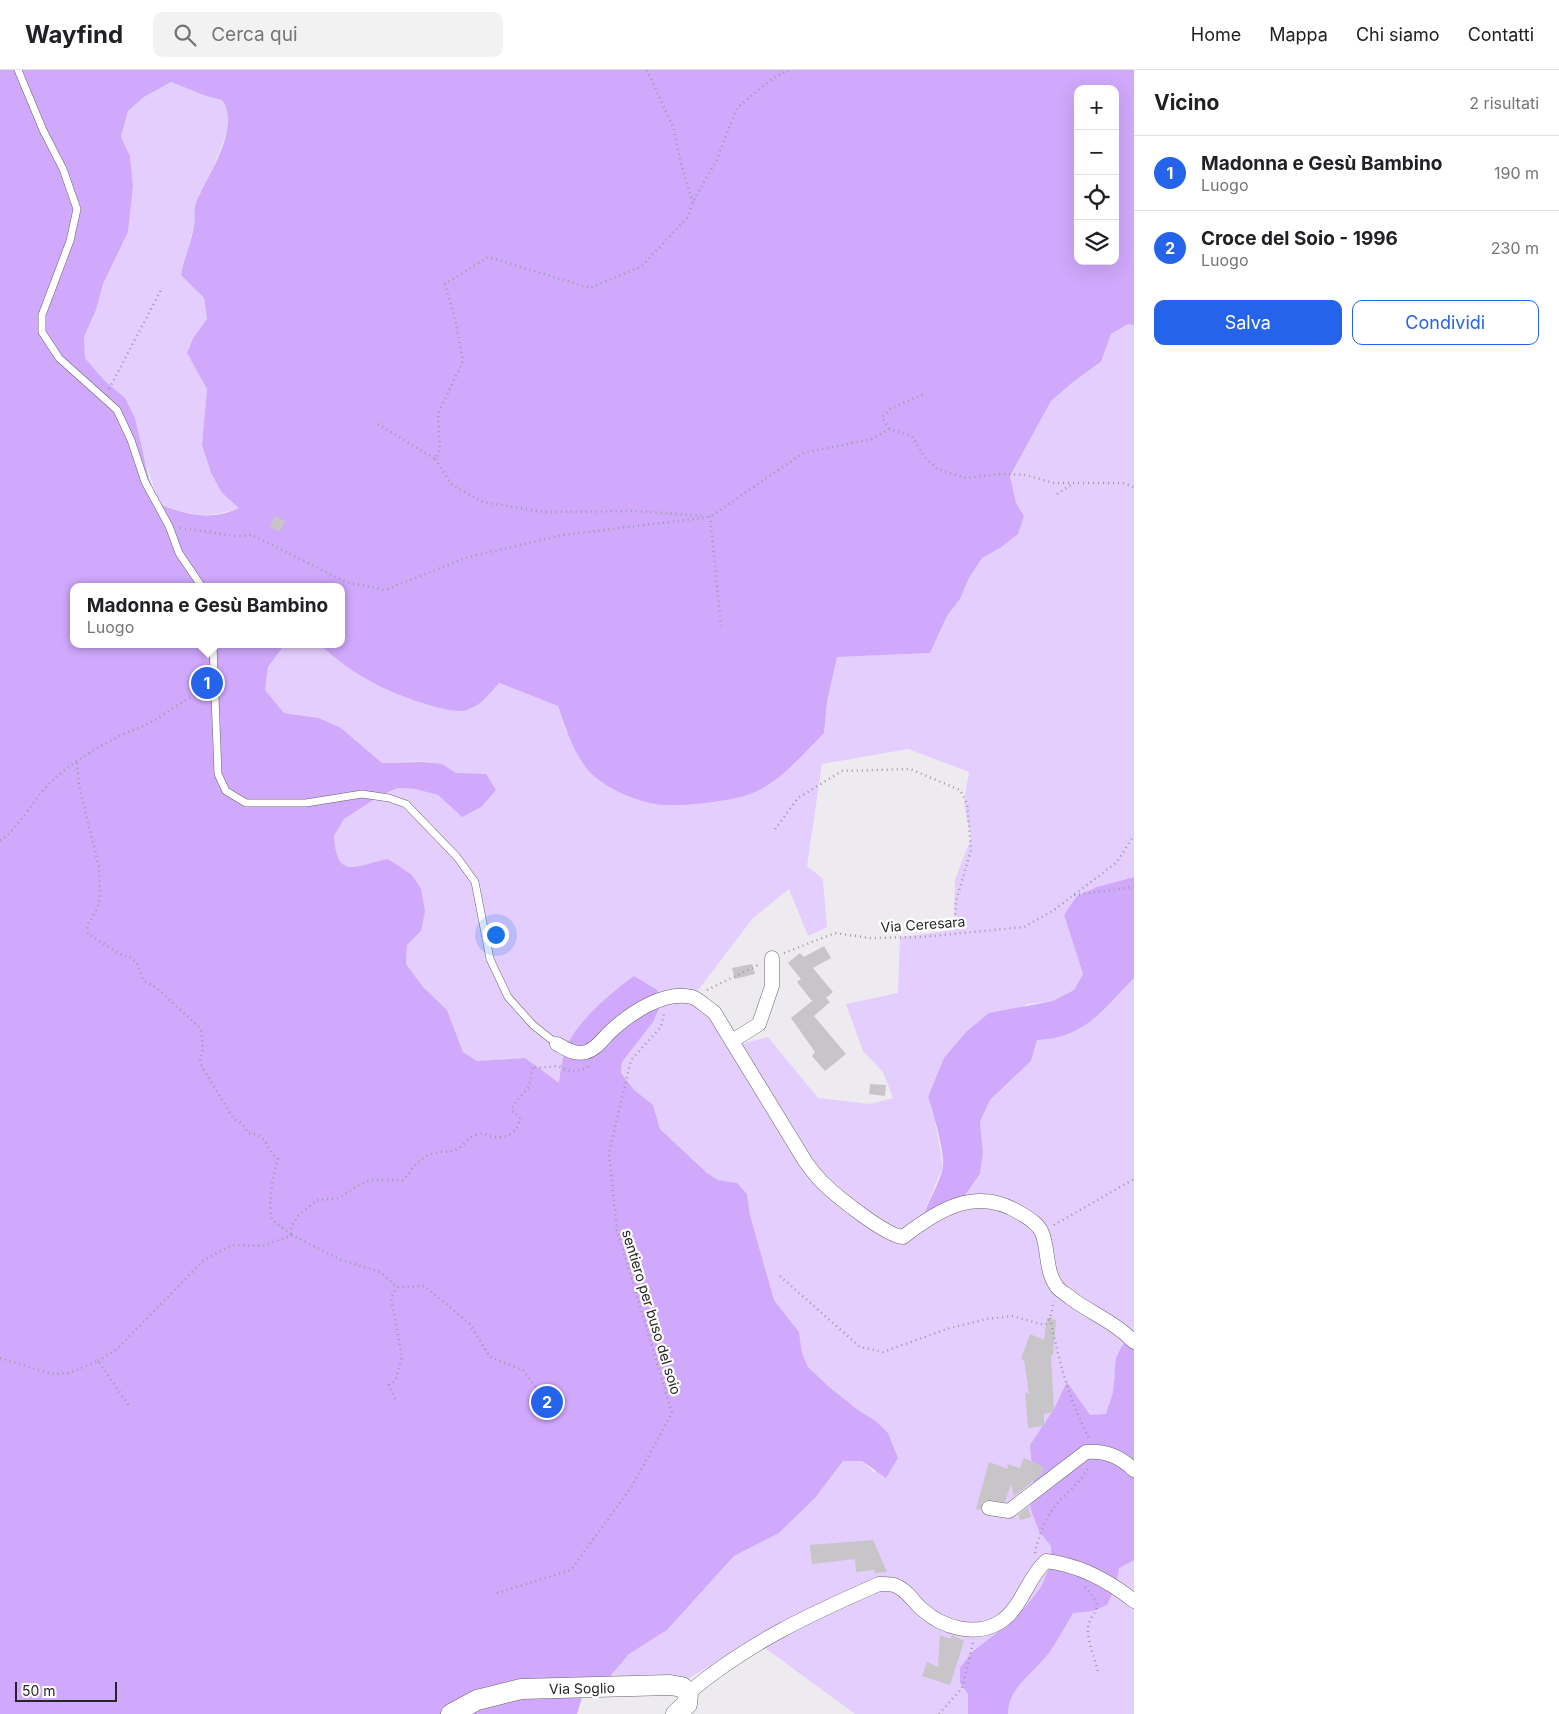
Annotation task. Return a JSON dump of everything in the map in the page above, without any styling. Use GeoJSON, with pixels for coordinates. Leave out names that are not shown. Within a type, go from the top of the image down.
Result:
{"type":"FeatureCollection","features":[{"type":"Feature","properties":{"kind":"street"},"geometry":{"type":"LineString","coordinates":[[732,1041],[759,1024],[772,986],[772,958]]}},
{"type":"Feature","properties":{"kind":"street"},"geometry":{"type":"LineString","coordinates":[[557,1044],[572,1053],[589,1050],[624,1020],[669,997],[692,997],[714,1012],[800,1153],[821,1182],[866,1218],[896,1237],[903,1237],[954,1205],[975,1199],[998,1202],[1016,1210],[1032,1220],[1042,1232],[1049,1270],[1057,1288],[1092,1313],[1121,1328],[1134,1342]]}},
{"type":"Feature","properties":{"kind":"street"},"geometry":{"type":"LineString","coordinates":[[989,1508],[1009,1510],[1086,1452],[1095,1451],[1116,1456],[1134,1470]]}},
{"type":"Feature","properties":{"kind":"street"},"geometry":{"type":"LineString","coordinates":[[676,1714],[688,1704],[688,1693],[721,1666],[767,1637],[879,1584],[894,1585],[923,1610],[947,1626],[977,1630],[1001,1622],[1018,1603],[1040,1567],[1046,1561],[1068,1564],[1087,1572],[1120,1590],[1134,1601]]}},
{"type":"Feature","properties":{"kind":"street","name":"Via Soglio"},"geometry":{"type":"LineString","coordinates":[[451,1714],[477,1700],[521,1689],[670,1685],[682,1687],[688,1693]]}},
{"type":"Feature","properties":{"kind":"lane"},"geometry":{"type":"LineString","coordinates":[[18,70],[43,130],[63,169],[77,209],[70,242],[42,315],[42,332],[59,358],[117,410],[131,440],[145,482],[169,526],[179,553],[199,583]]}},
{"type":"Feature","properties":{"kind":"lane"},"geometry":{"type":"LineString","coordinates":[[213,648],[218,774],[226,791],[246,803],[306,803],[362,794],[390,798],[406,804],[458,857],[475,882],[490,959],[508,997],[533,1025],[557,1044]]}},
{"type":"Feature","properties":{"kind":"path"},"geometry":{"type":"LineString","coordinates":[[647,70],[674,129],[680,160],[693,203]]}},
{"type":"Feature","properties":{"kind":"path"},"geometry":{"type":"LineString","coordinates":[[435,459],[440,449],[438,414],[463,362],[456,319],[445,284],[488,258],[590,288],[642,266],[686,218],[716,161],[737,108],[773,78],[789,70]]}},
{"type":"Feature","properties":{"kind":"path"},"geometry":{"type":"LineString","coordinates":[[104,397],[161,290]]}},
{"type":"Feature","properties":{"kind":"path"},"geometry":{"type":"LineString","coordinates":[[924,394],[891,408],[882,417],[890,429],[912,436],[924,456],[937,469],[966,478],[1001,474],[1026,475],[1054,482],[1124,482],[1134,487]]}},
{"type":"Feature","properties":{"kind":"path"},"geometry":{"type":"LineString","coordinates":[[378,424],[435,459],[452,486],[483,502],[543,512],[634,511],[710,516]]}},
{"type":"Feature","properties":{"kind":"path"},"geometry":{"type":"LineString","coordinates":[[169,526],[207,532],[252,535],[346,582],[384,590],[468,557],[553,538],[710,516],[803,453],[872,439],[890,429]]}},
{"type":"Feature","properties":{"kind":"path"},"geometry":{"type":"LineString","coordinates":[[1057,494],[1075,482]]}},
{"type":"Feature","properties":{"kind":"path"},"geometry":{"type":"LineString","coordinates":[[710,516],[721,626]]}},
{"type":"Feature","properties":{"kind":"path"},"geometry":{"type":"LineString","coordinates":[[0,840],[7,838],[32,802],[51,782],[102,745],[151,722],[196,695],[215,690]]}},
{"type":"Feature","properties":{"kind":"path"},"geometry":{"type":"LineString","coordinates":[[77,763],[79,786],[100,867],[98,907],[87,926],[88,934],[122,955],[130,956],[137,963],[143,980],[158,989],[201,1029],[203,1049],[200,1059],[208,1078],[234,1119],[243,1124],[248,1133],[257,1134],[263,1138],[278,1159],[273,1176],[270,1214],[273,1220],[292,1235],[341,1260],[380,1272],[397,1287],[424,1286],[470,1323],[490,1357],[523,1370],[547,1402]]}},
{"type":"Feature","properties":{"kind":"path"},"geometry":{"type":"LineString","coordinates":[[775,829],[798,798],[842,771],[910,769],[960,790],[967,803],[971,850],[956,901],[954,933]]}},
{"type":"Feature","properties":{"kind":"path","name":"Via Ceresara"},"geometry":{"type":"LineString","coordinates":[[692,997],[772,958],[835,933],[870,938],[922,937],[1024,927],[1054,910],[1117,862],[1134,835]]}},
{"type":"Feature","properties":{"kind":"path"},"geometry":{"type":"LineString","coordinates":[[1073,895],[1134,887]]}},
{"type":"Feature","properties":{"kind":"path","name":"sentiero per buso del soio"},"geometry":{"type":"LineString","coordinates":[[497,1593],[571,1570],[632,1486],[672,1412],[617,1230],[609,1153],[631,1060],[660,1027],[669,997]]}},
{"type":"Feature","properties":{"kind":"path"},"geometry":{"type":"LineString","coordinates":[[292,1235],[291,1227],[298,1216],[317,1200],[339,1198],[357,1186],[371,1180],[404,1180],[419,1160],[436,1153],[452,1152],[460,1147],[464,1141],[479,1134],[495,1137],[510,1136],[519,1126],[520,1117],[512,1111],[513,1105],[529,1087],[534,1066],[537,1068],[558,1066],[572,1072],[581,1070],[587,1068],[591,1059],[593,1061],[595,1058],[589,1050]]}},
{"type":"Feature","properties":{"kind":"path"},"geometry":{"type":"LineString","coordinates":[[1042,1232],[1134,1179]]}},
{"type":"Feature","properties":{"kind":"path"},"geometry":{"type":"LineString","coordinates":[[0,1358],[51,1374],[69,1373],[98,1361],[117,1349],[204,1260],[232,1245],[263,1246],[292,1235]]}},
{"type":"Feature","properties":{"kind":"path"},"geometry":{"type":"LineString","coordinates":[[780,1276],[860,1347],[883,1352],[947,1329],[986,1319],[1012,1316],[1045,1325],[1050,1318],[1057,1288]]}},
{"type":"Feature","properties":{"kind":"path"},"geometry":{"type":"LineString","coordinates":[[395,1399],[389,1384],[396,1380],[402,1356],[391,1298],[397,1287]]}},
{"type":"Feature","properties":{"kind":"path"},"geometry":{"type":"LineString","coordinates":[[1034,1561],[1036,1546],[1044,1526],[1056,1506],[1082,1479],[1095,1451],[1076,1413],[1061,1374],[1050,1318]]}},
{"type":"Feature","properties":{"kind":"path"},"geometry":{"type":"LineString","coordinates":[[98,1361],[130,1407]]}},
{"type":"Feature","properties":{"kind":"path"},"geometry":{"type":"LineString","coordinates":[[1087,1572],[1077,1579],[1095,1596],[1098,1606],[1088,1631],[1098,1672]]}},
{"type":"Feature","properties":{"kind":"path"},"geometry":{"type":"LineString","coordinates":[[940,1714],[962,1688],[977,1630]]}},
{"type":"Feature","properties":{"kind":"shaded area"},"geometry":{"type":"Polygon","coordinates":[[[0,70],[1134,70],[1134,325],[1128,324],[1111,334],[1101,362],[1051,401],[1010,476],[1016,503],[1024,516],[1018,534],[1000,548],[982,558],[969,578],[960,599],[947,616],[930,653],[837,657],[827,702],[824,733],[779,777],[758,790],[739,797],[702,803],[664,805],[647,802],[611,788],[589,771],[574,748],[558,706],[499,683],[481,702],[472,708],[463,711],[448,710],[413,700],[370,681],[344,665],[324,648],[345,648],[345,583],[70,583],[70,648],[282,648],[268,667],[265,690],[284,713],[319,718],[341,728],[382,763],[422,762],[442,764],[456,773],[486,774],[496,790],[481,807],[462,817],[438,795],[415,789],[398,788],[381,795],[344,819],[334,836],[339,860],[344,865],[351,867],[388,859],[412,875],[421,889],[425,911],[421,931],[407,945],[406,964],[423,987],[447,1010],[463,1052],[477,1061],[525,1058],[559,1083],[563,1057],[569,1042],[581,1024],[598,1006],[634,976],[657,990],[662,1002],[653,1022],[622,1062],[621,1073],[634,1090],[653,1105],[660,1129],[707,1173],[718,1180],[737,1183],[747,1194],[750,1215],[774,1300],[799,1332],[802,1353],[808,1367],[828,1386],[858,1410],[877,1422],[888,1433],[898,1458],[886,1478],[862,1461],[843,1461],[815,1498],[779,1533],[734,1556],[667,1630],[629,1654],[607,1680],[475,1694],[441,1714],[0,1714],[0,70]],[[171,82],[144,97],[128,111],[121,137],[130,156],[133,186],[128,232],[103,284],[96,310],[84,337],[85,358],[104,380],[125,398],[135,418],[149,479],[159,504],[189,514],[199,515],[219,514],[239,508],[222,493],[211,473],[202,445],[207,389],[187,353],[193,338],[207,319],[204,298],[181,275],[195,223],[196,203],[221,152],[225,137],[228,124],[227,111],[222,100],[206,96],[171,82]]]}},
{"type":"Feature","properties":{"kind":"shaded area"},"geometry":{"type":"Polygon","coordinates":[[[171,82],[206,96],[222,100],[227,107],[230,124],[212,170],[195,206],[195,222],[181,274],[204,298],[207,319],[193,338],[187,353],[207,389],[202,445],[211,473],[222,493],[239,508],[208,515],[180,511],[159,504],[125,398],[104,380],[85,358],[84,337],[96,310],[103,284],[128,232],[133,186],[130,156],[121,137],[128,111],[144,97],[171,82]]]}},
{"type":"Feature","properties":{"kind":"shaded area"},"geometry":{"type":"Polygon","coordinates":[[[1128,324],[1134,325],[1134,877],[1097,887],[1064,915],[1083,974],[1074,990],[1054,1001],[1027,1004],[936,1081],[928,1097],[935,1121],[943,1166],[925,1210],[957,1207],[980,1175],[983,1153],[980,1123],[990,1100],[1031,1061],[1037,1040],[1054,1038],[1081,1028],[1103,1011],[1134,978],[1134,1714],[855,1714],[754,1640],[686,1680],[607,1680],[629,1654],[667,1630],[734,1556],[779,1533],[815,1498],[843,1461],[862,1461],[874,1472],[898,1458],[888,1433],[877,1422],[858,1410],[828,1386],[808,1367],[802,1353],[799,1332],[774,1300],[750,1215],[747,1194],[737,1183],[718,1180],[707,1173],[660,1129],[653,1105],[633,1090],[621,1073],[622,1062],[653,1022],[559,1084],[525,1058],[477,1061],[463,1052],[447,1010],[423,987],[406,964],[407,945],[421,931],[420,896],[415,881],[388,859],[359,866],[351,867],[344,865],[339,860],[334,836],[344,819],[381,795],[398,788],[415,789],[438,795],[462,817],[456,773],[447,768],[429,763],[382,763],[341,728],[319,718],[284,713],[265,690],[268,667],[282,648],[324,648],[344,665],[384,688],[429,705],[458,711],[467,710],[477,705],[485,699],[498,683],[558,706],[566,732],[770,783],[793,765],[824,733],[827,702],[837,657],[930,653],[947,616],[960,599],[969,578],[982,558],[1000,548],[1024,516],[1016,503],[1010,476],[1051,401],[1073,382],[1101,363],[1111,334],[1128,324]],[[908,749],[822,764],[807,866],[823,879],[827,927],[808,936],[789,889],[753,918],[696,993],[730,1047],[768,1037],[818,1098],[870,1104],[893,1098],[883,1072],[863,1051],[846,1004],[898,993],[900,937],[954,930],[955,880],[971,838],[964,803],[969,772],[908,749]]]}},
{"type":"Feature","properties":{"kind":"shaded area"},"geometry":{"type":"Polygon","coordinates":[[[1134,877],[1134,978],[1102,1011],[1081,1028],[1054,1038],[1037,1040],[1031,1061],[990,1100],[980,1122],[983,1153],[980,1174],[957,1207],[922,1222],[943,1167],[940,1142],[928,1097],[944,1058],[966,1032],[989,1013],[1053,1001],[1074,990],[1083,974],[1064,915],[1077,896],[1097,887],[1134,877]]]}},
{"type":"Feature","properties":{"kind":"shaded area"},"geometry":{"type":"Polygon","coordinates":[[[1130,1336],[1134,1338],[1134,1560],[1119,1568],[1116,1586],[1107,1605],[1093,1611],[1073,1613],[1045,1658],[1017,1687],[1009,1704],[1008,1714],[968,1714],[968,1694],[960,1683],[960,1668],[972,1652],[1012,1621],[1028,1604],[1041,1587],[1051,1564],[1051,1546],[1039,1531],[1030,1507],[1034,1490],[1030,1445],[1054,1409],[1067,1382],[1090,1415],[1106,1414],[1113,1391],[1117,1357],[1123,1344],[1130,1336]]]}},
{"type":"Feature","properties":{"kind":"shaded area"},"geometry":{"type":"Polygon","coordinates":[[[583,1694],[577,1714],[466,1714],[519,1697],[583,1694]]]}},
{"type":"Feature","properties":{"kind":"building"},"geometry":{"type":"Polygon","coordinates":[[[275,516],[285,521],[280,531],[270,527],[275,516]]]}},
{"type":"Feature","properties":{"kind":"building"},"geometry":{"type":"Polygon","coordinates":[[[824,946],[831,958],[813,968],[833,992],[826,998],[830,1002],[814,1016],[846,1054],[825,1071],[812,1056],[815,1052],[791,1018],[812,1001],[797,982],[801,979],[788,963],[800,953],[804,957],[824,946]]]}},
{"type":"Feature","properties":{"kind":"building"},"geometry":{"type":"Polygon","coordinates":[[[752,964],[755,974],[735,979],[732,968],[752,964]]]}},
{"type":"Feature","properties":{"kind":"building"},"geometry":{"type":"Polygon","coordinates":[[[870,1084],[886,1085],[885,1096],[869,1094],[870,1084]]]}},
{"type":"Feature","properties":{"kind":"building"},"geometry":{"type":"Polygon","coordinates":[[[1047,1318],[1056,1320],[1053,1355],[1051,1355],[1054,1412],[1044,1414],[1044,1426],[1028,1428],[1025,1392],[1029,1394],[1024,1360],[1021,1359],[1030,1334],[1044,1340],[1047,1318]]]}},
{"type":"Feature","properties":{"kind":"building"},"geometry":{"type":"Polygon","coordinates":[[[1024,1458],[1044,1467],[1041,1475],[1014,1496],[1011,1484],[1005,1502],[986,1500],[982,1503],[981,1510],[976,1509],[989,1462],[1008,1469],[1007,1464],[1020,1468],[1024,1458]]]}},
{"type":"Feature","properties":{"kind":"building"},"geometry":{"type":"Polygon","coordinates":[[[1028,1507],[1031,1517],[1020,1520],[1018,1515],[1028,1507]]]}},
{"type":"Feature","properties":{"kind":"building"},"geometry":{"type":"Polygon","coordinates":[[[873,1540],[887,1572],[875,1573],[874,1570],[856,1572],[855,1559],[812,1564],[810,1545],[873,1540]]]}},
{"type":"Feature","properties":{"kind":"building"},"geometry":{"type":"Polygon","coordinates":[[[940,1635],[950,1639],[952,1635],[964,1641],[950,1685],[922,1676],[927,1662],[938,1667],[940,1635]]]}},
{"type":"Feature","properties":{"kind":"place","name":"Madonna e Gesù Bambino"},"geometry":{"type":"Point","coordinates":[207,683]}},
{"type":"Feature","properties":{"kind":"place","name":"Croce del Soio - 1996"},"geometry":{"type":"Point","coordinates":[547,1402]}}]}
